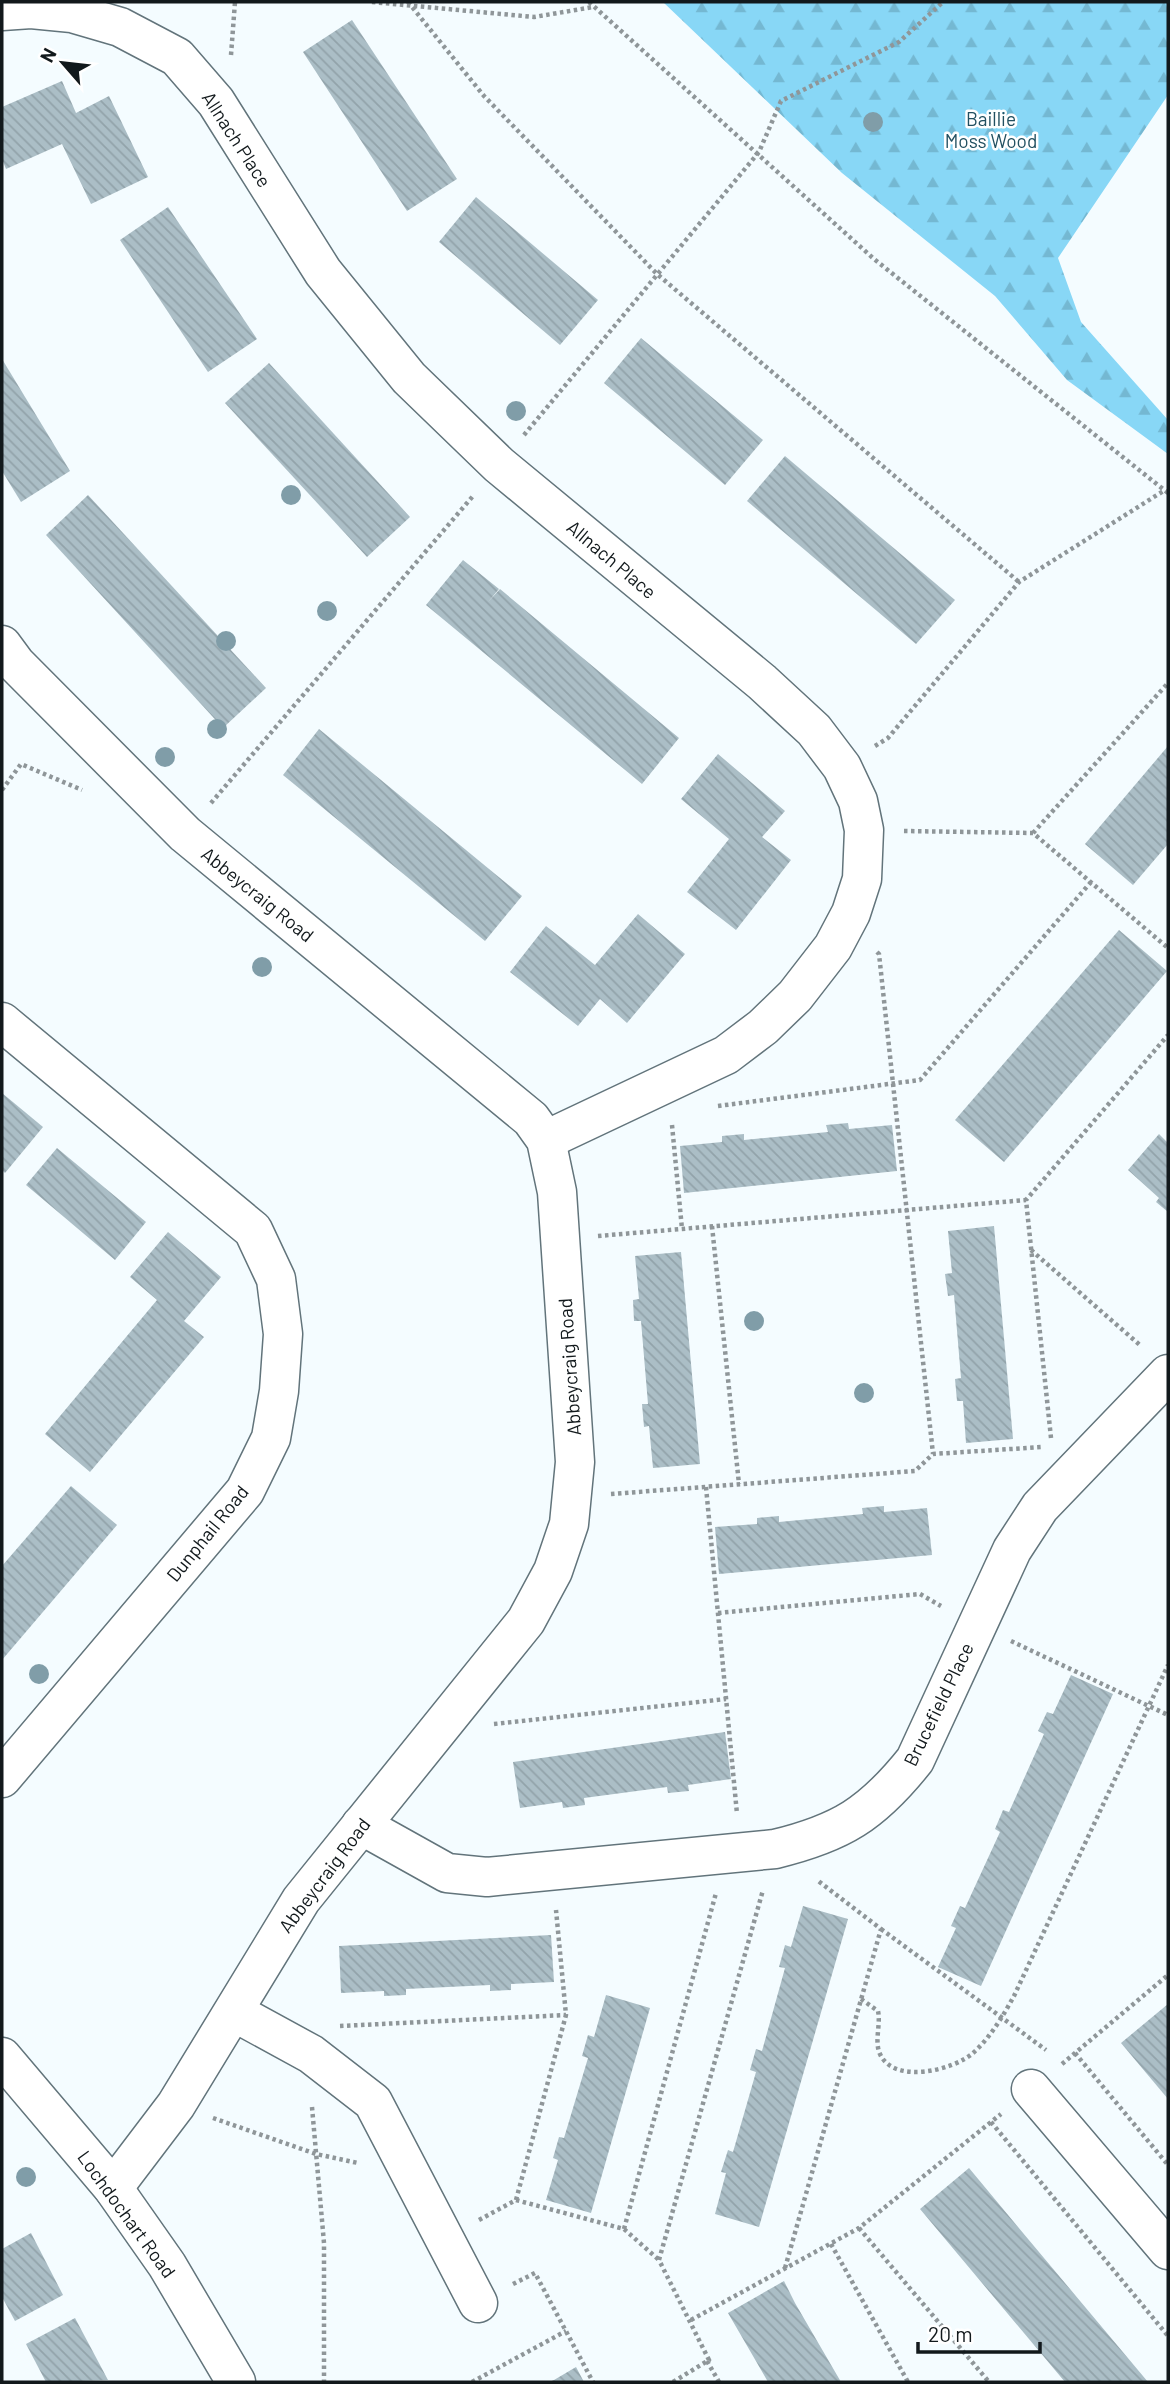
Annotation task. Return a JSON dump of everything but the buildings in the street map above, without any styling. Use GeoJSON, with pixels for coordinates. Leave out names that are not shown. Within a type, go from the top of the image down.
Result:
{"type":"FeatureCollection","features":[{"type":"Feature","properties":{"kind":"street","name":"Allnach Place"},"geometry":{"type":"LineString","coordinates":[[21,7],[72,13],[120,27],[177,57],[216,102],[323,272],[409,378],[499,465],[762,682],[814,730],[842,766],[858,801],[864,830],[862,879],[844,927],[833,947],[795,996],[763,1027],[726,1055],[546,1140]]}},
{"type":"Feature","properties":{"kind":"street","name":"Abbeycraig Road"},"geometry":{"type":"LineString","coordinates":[[2,645],[16,664],[185,834],[531,1119],[546,1140],[557,1192],[575,1462],[569,1524],[553,1572],[526,1621],[301,1900],[176,2105],[113,2188]]}},
{"type":"Feature","properties":{"kind":"street","name":"Dunphail Road"},"geometry":{"type":"LineString","coordinates":[[2,1022],[253,1230],[276,1279],[283,1334],[279,1391],[271,1438],[245,1491],[2,1778]]}},
{"type":"Feature","properties":{"kind":"street","name":"Brucefield Place"},"geometry":{"type":"LineString","coordinates":[[361,1825],[447,1873],[487,1877],[775,1849],[820,1838],[858,1817],[892,1788],[915,1759],[1012,1550],[1040,1507],[1158,1363]]}},
{"type":"Feature","properties":{"kind":"street"},"geometry":{"type":"LineString","coordinates":[[234,2012],[320,2061],[373,2102],[478,2303]]}},
{"type":"Feature","properties":{"kind":"street","name":"Lochdochart Road"},"geometry":{"type":"LineString","coordinates":[[2,2057],[113,2188],[167,2265],[236,2382]]}},
{"type":"Feature","properties":{"kind":"street"},"geometry":{"type":"LineString","coordinates":[[1031,2089],[1168,2250]]}},
{"type":"Feature","properties":{"kind":"path"},"geometry":{"type":"LineString","coordinates":[[372,2],[534,17],[594,7]]}},
{"type":"Feature","properties":{"kind":"path"},"geometry":{"type":"LineString","coordinates":[[589,2],[759,152],[874,259],[1167,491],[1019,582],[888,738],[842,766]]}},
{"type":"Feature","properties":{"kind":"path"},"geometry":{"type":"LineString","coordinates":[[185,834],[499,465],[759,152],[781,101],[900,43],[943,2]]}},
{"type":"Feature","properties":{"kind":"path"},"geometry":{"type":"LineString","coordinates":[[410,4],[484,96],[657,274],[1019,582]]}},
{"type":"Feature","properties":{"kind":"path"},"geometry":{"type":"LineString","coordinates":[[1033,833],[1168,683]]}},
{"type":"Feature","properties":{"kind":"path"},"geometry":{"type":"LineString","coordinates":[[864,830],[1033,833],[1168,947]]}},
{"type":"Feature","properties":{"kind":"path"},"geometry":{"type":"LineString","coordinates":[[712,1107],[920,1080],[1091,883]]}},
{"type":"Feature","properties":{"kind":"path"},"geometry":{"type":"LineString","coordinates":[[844,927],[880,954],[933,1454]]}},
{"type":"Feature","properties":{"kind":"path"},"geometry":{"type":"LineString","coordinates":[[560,1240],[1026,1200],[1168,1035]]}},
{"type":"Feature","properties":{"kind":"path"},"geometry":{"type":"LineString","coordinates":[[669,1082],[682,1229]]}},
{"type":"Feature","properties":{"kind":"path"},"geometry":{"type":"LineString","coordinates":[[571,1497],[915,1471],[933,1454],[1052,1446],[1026,1200]]}},
{"type":"Feature","properties":{"kind":"path"},"geometry":{"type":"LineString","coordinates":[[712,1226],[739,1484]]}},
{"type":"Feature","properties":{"kind":"path"},"geometry":{"type":"LineString","coordinates":[[1031,1250],[1158,1363]]}},
{"type":"Feature","properties":{"kind":"path"},"geometry":{"type":"LineString","coordinates":[[624,2229],[738,1809],[706,1487]]}},
{"type":"Feature","properties":{"kind":"path"},"geometry":{"type":"LineString","coordinates":[[718,1613],[920,1594],[977,1625],[1168,1715]]}},
{"type":"Feature","properties":{"kind":"path"},"geometry":{"type":"LineString","coordinates":[[861,1999],[878,2011],[880,2054],[889,2065],[904,2070],[941,2067],[966,2058],[1002,2018],[1168,1665]]}},
{"type":"Feature","properties":{"kind":"path"},"geometry":{"type":"LineString","coordinates":[[438,1730],[726,1699]]}},
{"type":"Feature","properties":{"kind":"path"},"geometry":{"type":"LineString","coordinates":[[659,2261],[775,1849],[1063,2063]]}},
{"type":"Feature","properties":{"kind":"path"},"geometry":{"type":"LineString","coordinates":[[516,2200],[566,2015],[552,1871]]}},
{"type":"Feature","properties":{"kind":"path"},"geometry":{"type":"LineString","coordinates":[[785,2268],[881,1929]]}},
{"type":"Feature","properties":{"kind":"path"},"geometry":{"type":"LineString","coordinates":[[691,2320],[859,2228],[1168,1975]]}},
{"type":"Feature","properties":{"kind":"path"},"geometry":{"type":"LineString","coordinates":[[324,2382],[324,2243],[310,2084],[338,2026],[566,2015]]}},
{"type":"Feature","properties":{"kind":"path"},"geometry":{"type":"LineString","coordinates":[[1075,2053],[1168,2165]]}},
{"type":"Feature","properties":{"kind":"path"},"geometry":{"type":"LineString","coordinates":[[176,2105],[316,2154],[376,2167],[402,2156]]}},
{"type":"Feature","properties":{"kind":"path"},"geometry":{"type":"LineString","coordinates":[[991,2122],[1168,2336]]}},
{"type":"Feature","properties":{"kind":"path"},"geometry":{"type":"LineString","coordinates":[[444,2238],[516,2200],[624,2229],[659,2261],[691,2320],[707,2361],[719,2382]]}},
{"type":"Feature","properties":{"kind":"path"},"geometry":{"type":"LineString","coordinates":[[859,2228],[989,2382]]}},
{"type":"Feature","properties":{"kind":"path"},"geometry":{"type":"LineString","coordinates":[[831,2244],[908,2382]]}},
{"type":"Feature","properties":{"kind":"path"},"geometry":{"type":"LineString","coordinates":[[546,2293],[593,2382]]}},
{"type":"Feature","properties":{"kind":"path"},"geometry":{"type":"LineString","coordinates":[[472,2382],[566,2331]]}},
{"type":"Feature","properties":{"kind":"path"},"geometry":{"type":"LineString","coordinates":[[673,2382],[707,2361]]}},
{"type":"Feature","properties":{"kind":"green space","name":"Baillie Moss Wood"},"geometry":{"type":"Polygon","coordinates":[[[663,2],[1168,2],[1168,95],[1058,258],[1081,322],[1168,420],[1168,454],[1067,380],[995,296],[842,173],[663,2]]]}}]}
